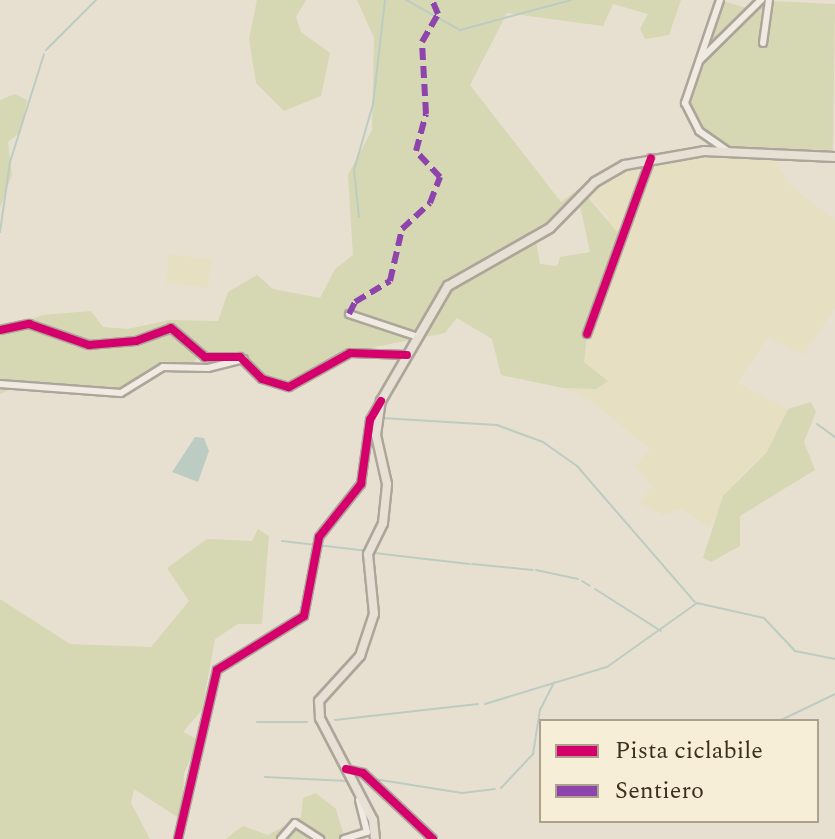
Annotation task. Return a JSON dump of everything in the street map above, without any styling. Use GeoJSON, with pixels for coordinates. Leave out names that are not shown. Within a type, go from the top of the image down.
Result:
{"type":"FeatureCollection","features":[{"type":"Feature","properties":{"kind":"main road"},"geometry":{"type":"LineString","coordinates":[[375,839],[354,783],[320,718],[319,701],[365,645],[375,608],[369,552],[386,506],[376,435],[381,401],[459,275],[550,228],[607,173],[651,158],[728,151],[835,157]]}},
{"type":"Feature","properties":{"kind":"street"},"geometry":{"type":"LineString","coordinates":[[720,0],[687,112],[703,135],[728,151]]}},
{"type":"Feature","properties":{"kind":"street"},"geometry":{"type":"LineString","coordinates":[[700,60],[761,0]]}},
{"type":"Feature","properties":{"kind":"street"},"geometry":{"type":"LineString","coordinates":[[763,43],[769,0]]}},
{"type":"Feature","properties":{"kind":"street"},"geometry":{"type":"LineString","coordinates":[[587,334],[651,158]]}},
{"type":"Feature","properties":{"kind":"street"},"geometry":{"type":"LineString","coordinates":[[349,314],[418,337]]}},
{"type":"Feature","properties":{"kind":"street"},"geometry":{"type":"LineString","coordinates":[[0,330],[29,324],[89,345],[136,341],[171,328],[205,357],[244,359],[262,379],[289,387],[350,353],[407,355]]}},
{"type":"Feature","properties":{"kind":"street"},"geometry":{"type":"LineString","coordinates":[[0,384],[121,393],[163,367],[244,359]]}},
{"type":"Feature","properties":{"kind":"street"},"geometry":{"type":"LineString","coordinates":[[179,839],[217,670],[304,616],[318,545],[361,484],[371,414],[381,401]]}},
{"type":"Feature","properties":{"kind":"street"},"geometry":{"type":"LineString","coordinates":[[346,769],[371,780],[433,839]]}},
{"type":"Feature","properties":{"kind":"street"},"geometry":{"type":"LineString","coordinates":[[344,839],[367,832],[354,783]]}},
{"type":"Feature","properties":{"kind":"street"},"geometry":{"type":"LineString","coordinates":[[281,839],[295,823],[320,839]]}},
{"type":"Feature","properties":{"kind":"shaded area"},"geometry":{"type":"Polygon","coordinates":[[[706,154],[773,154],[789,184],[835,220],[835,309],[803,355],[768,337],[738,383],[788,409],[767,452],[740,475],[709,528],[681,509],[663,515],[640,503],[652,486],[635,466],[650,449],[590,400],[563,388],[596,389],[604,377],[584,362],[608,216],[589,196],[615,174],[706,154]]]}},
{"type":"Feature","properties":{"kind":"shaded area"},"geometry":{"type":"Polygon","coordinates":[[[169,254],[212,259],[208,288],[165,283],[169,254]]]}},
{"type":"Feature","properties":{"kind":"shaded area"},"geometry":{"type":"Polygon","coordinates":[[[195,437],[204,438],[209,451],[198,482],[172,472],[195,437]]]}},
{"type":"Feature","properties":{"kind":"green space"},"geometry":{"type":"Polygon","coordinates":[[[257,0],[306,0],[296,17],[301,32],[330,53],[321,96],[284,111],[256,83],[249,39],[257,0]]]}},
{"type":"Feature","properties":{"kind":"green space"},"geometry":{"type":"Polygon","coordinates":[[[357,0],[681,0],[669,35],[645,39],[640,29],[648,14],[613,4],[603,26],[507,13],[470,85],[561,202],[580,188],[623,239],[588,329],[584,362],[608,381],[596,389],[563,388],[501,375],[492,339],[457,318],[445,333],[350,352],[288,385],[261,376],[240,355],[201,352],[193,364],[163,364],[119,391],[20,385],[0,394],[0,332],[42,315],[91,311],[103,327],[128,329],[169,320],[218,321],[228,292],[257,275],[273,289],[320,298],[335,269],[353,255],[348,175],[372,130],[374,38],[357,0]],[[580,205],[536,240],[540,264],[557,266],[560,257],[590,252],[580,205]]]}},
{"type":"Feature","properties":{"kind":"green space"},"geometry":{"type":"Polygon","coordinates":[[[752,0],[835,4],[833,150],[728,147],[704,134],[691,114],[690,94],[724,1],[746,8],[752,0]]]}},
{"type":"Feature","properties":{"kind":"green space"},"geometry":{"type":"Polygon","coordinates":[[[15,94],[27,100],[21,132],[8,142],[12,175],[0,208],[0,100],[15,94]]]}},
{"type":"Feature","properties":{"kind":"green space"},"geometry":{"type":"Polygon","coordinates":[[[811,402],[816,412],[804,442],[815,470],[740,516],[740,546],[711,562],[703,558],[723,496],[767,452],[788,409],[811,402]]]}},
{"type":"Feature","properties":{"kind":"green space"},"geometry":{"type":"Polygon","coordinates":[[[258,529],[269,536],[262,624],[238,624],[215,639],[202,710],[183,732],[199,740],[184,773],[182,820],[134,789],[131,803],[150,839],[0,839],[0,599],[70,644],[151,647],[189,601],[167,568],[207,539],[252,541],[258,529]]]}},
{"type":"Feature","properties":{"kind":"green space"},"geometry":{"type":"Polygon","coordinates":[[[316,793],[336,809],[345,839],[225,839],[243,826],[268,835],[301,817],[303,798],[316,793]]]}},
{"type":"Feature","properties":{"kind":"waterway"},"geometry":{"type":"LineString","coordinates":[[46,50],[96,0]]}},
{"type":"Feature","properties":{"kind":"waterway"},"geometry":{"type":"LineString","coordinates":[[359,217],[354,170],[373,104],[385,0]]}},
{"type":"Feature","properties":{"kind":"waterway"},"geometry":{"type":"LineString","coordinates":[[406,0],[460,30],[571,0]]}},
{"type":"Feature","properties":{"kind":"waterway"},"geometry":{"type":"LineString","coordinates":[[0,232],[10,162],[44,54]]}},
{"type":"Feature","properties":{"kind":"waterway"},"geometry":{"type":"LineString","coordinates":[[381,418],[497,425],[543,442],[577,466],[695,602]]}},
{"type":"Feature","properties":{"kind":"waterway"},"geometry":{"type":"LineString","coordinates":[[817,424],[835,437]]}},
{"type":"Feature","properties":{"kind":"waterway"},"geometry":{"type":"LineString","coordinates":[[282,541],[368,551]]}},
{"type":"Feature","properties":{"kind":"waterway"},"geometry":{"type":"LineString","coordinates":[[374,553],[469,564]]}},
{"type":"Feature","properties":{"kind":"waterway"},"geometry":{"type":"LineString","coordinates":[[472,564],[533,570]]}},
{"type":"Feature","properties":{"kind":"waterway"},"geometry":{"type":"LineString","coordinates":[[536,570],[578,579]]}},
{"type":"Feature","properties":{"kind":"waterway"},"geometry":{"type":"LineString","coordinates":[[582,581],[590,586]]}},
{"type":"Feature","properties":{"kind":"waterway"},"geometry":{"type":"LineString","coordinates":[[595,589],[661,631]]}},
{"type":"Feature","properties":{"kind":"waterway"},"geometry":{"type":"LineString","coordinates":[[485,704],[607,667],[697,603],[764,618],[795,651],[835,659]]}},
{"type":"Feature","properties":{"kind":"waterway"},"geometry":{"type":"LineString","coordinates":[[501,788],[533,754],[540,710],[554,682]]}},
{"type":"Feature","properties":{"kind":"waterway"},"geometry":{"type":"LineString","coordinates":[[783,719],[835,694]]}},
{"type":"Feature","properties":{"kind":"waterway"},"geometry":{"type":"LineString","coordinates":[[335,720],[478,704]]}},
{"type":"Feature","properties":{"kind":"waterway"},"geometry":{"type":"LineString","coordinates":[[257,722],[307,722]]}},
{"type":"Feature","properties":{"kind":"waterway"},"geometry":{"type":"LineString","coordinates":[[265,777],[347,781]]}},
{"type":"Feature","properties":{"kind":"waterway"},"geometry":{"type":"LineString","coordinates":[[374,779],[462,793],[495,789]]}},
{"type":"Feature","properties":{"kind":"marked path"},"geometry":{"type":"LineString","coordinates":[[349,314],[355,302],[390,281],[402,229],[430,203],[440,177],[416,151],[426,114],[422,42],[438,14],[432,0]]}},
{"type":"Feature","properties":{"kind":"cycle path"},"geometry":{"type":"LineString","coordinates":[[587,334],[651,158]]}},
{"type":"Feature","properties":{"kind":"cycle path"},"geometry":{"type":"LineString","coordinates":[[0,330],[29,324],[89,345],[136,341],[171,328],[205,357],[240,357],[262,379],[289,387],[350,353],[407,355]]}},
{"type":"Feature","properties":{"kind":"cycle path"},"geometry":{"type":"LineString","coordinates":[[178,839],[217,670],[304,616],[319,537],[361,484],[370,420],[381,401]]}},
{"type":"Feature","properties":{"kind":"cycle path"},"geometry":{"type":"LineString","coordinates":[[346,769],[363,773],[433,839]]}}]}
